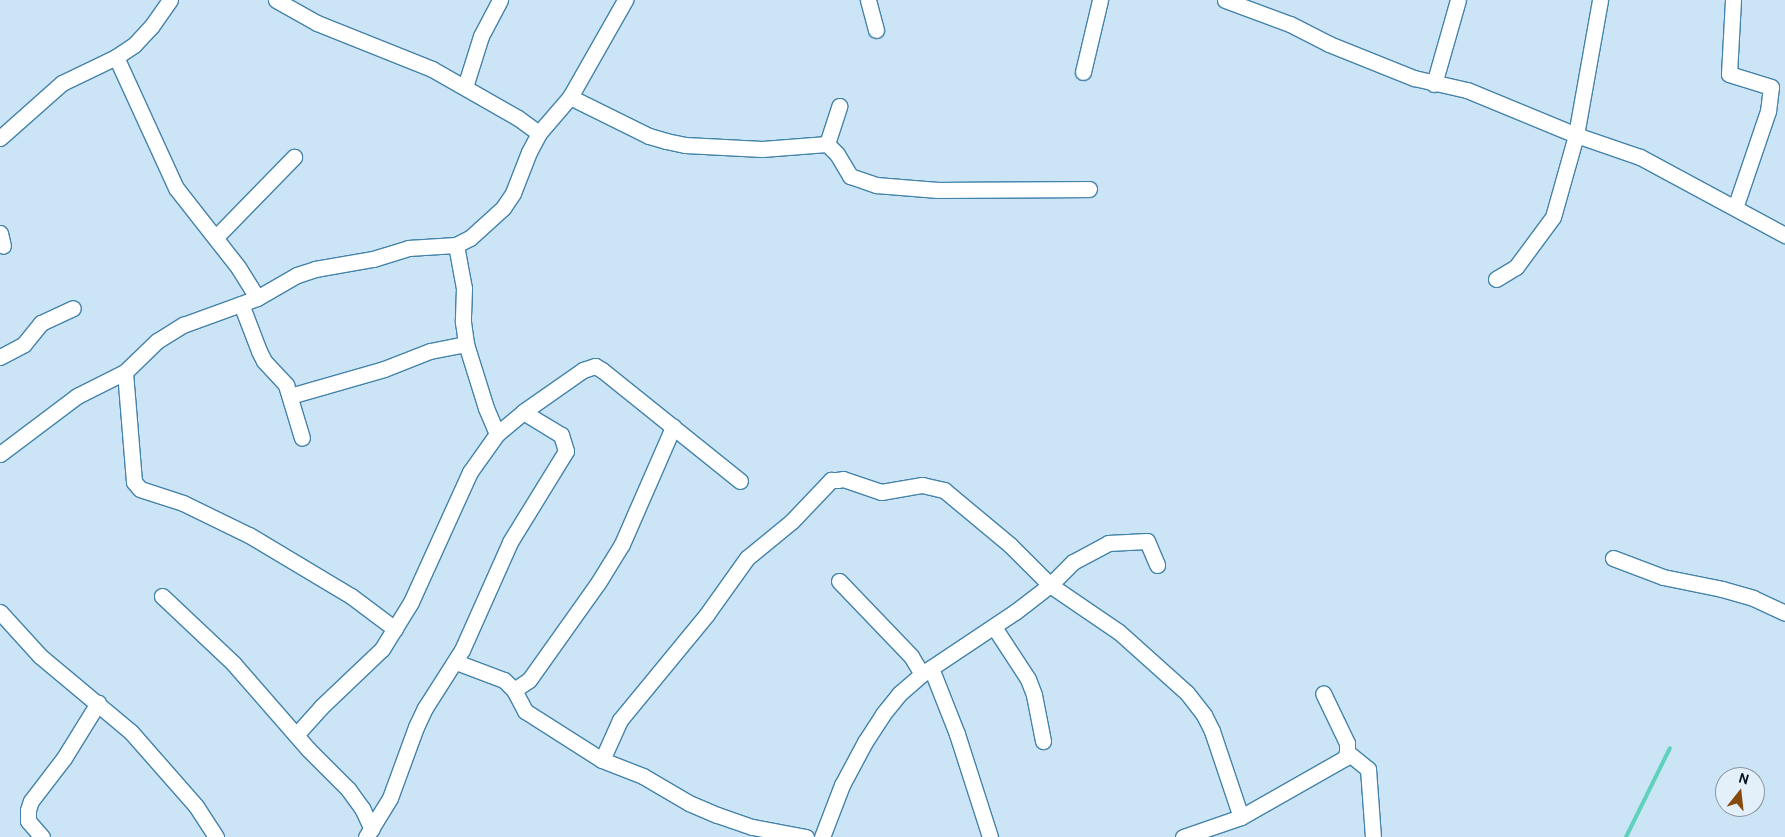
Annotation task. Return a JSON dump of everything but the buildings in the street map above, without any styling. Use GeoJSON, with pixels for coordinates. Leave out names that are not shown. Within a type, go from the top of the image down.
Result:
{"type":"FeatureCollection","features":[{"type":"Feature","properties":{"kind":"street"},"geometry":{"type":"LineString","coordinates":[[0,138],[62,83],[116,57],[134,45],[151,28],[170,0]]}},
{"type":"Feature","properties":{"kind":"street"},"geometry":{"type":"LineString","coordinates":[[276,0],[302,16],[422,65],[465,87],[539,133]]}},
{"type":"Feature","properties":{"kind":"street"},"geometry":{"type":"LineString","coordinates":[[465,87],[481,36],[500,0]]}},
{"type":"Feature","properties":{"kind":"street"},"geometry":{"type":"LineString","coordinates":[[0,454],[77,396],[125,372],[168,332],[256,298],[297,275],[315,269],[373,258],[408,248],[456,245],[470,238],[502,208],[513,193],[529,152],[539,133],[570,97],[625,0]]}},
{"type":"Feature","properties":{"kind":"street"},"geometry":{"type":"LineString","coordinates":[[868,0],[876,30]]}},
{"type":"Feature","properties":{"kind":"street"},"geometry":{"type":"LineString","coordinates":[[1083,72],[1100,0]]}},
{"type":"Feature","properties":{"kind":"street"},"geometry":{"type":"LineString","coordinates":[[1225,0],[1290,24],[1329,44],[1414,78],[1467,90],[1576,135],[1640,157],[1785,235]]}},
{"type":"Feature","properties":{"kind":"street"},"geometry":{"type":"LineString","coordinates":[[1434,84],[1458,0]]}},
{"type":"Feature","properties":{"kind":"street"},"geometry":{"type":"LineString","coordinates":[[1496,279],[1516,267],[1553,217],[1576,135],[1600,0]]}},
{"type":"Feature","properties":{"kind":"street"},"geometry":{"type":"LineString","coordinates":[[1733,0],[1728,74],[1772,87],[1768,111],[1735,208]]}},
{"type":"Feature","properties":{"kind":"street"},"geometry":{"type":"LineString","coordinates":[[116,57],[176,188],[238,267],[256,298]]}},
{"type":"Feature","properties":{"kind":"street"},"geometry":{"type":"LineString","coordinates":[[570,97],[649,136],[685,145],[762,149],[827,144],[838,154],[850,176],[876,185],[938,190],[1089,189]]}},
{"type":"Feature","properties":{"kind":"street"},"geometry":{"type":"LineString","coordinates":[[827,144],[839,106]]}},
{"type":"Feature","properties":{"kind":"street"},"geometry":{"type":"LineString","coordinates":[[216,237],[294,157]]}},
{"type":"Feature","properties":{"kind":"street"},"geometry":{"type":"LineString","coordinates":[[456,245],[463,272],[463,322],[466,344],[486,408],[497,434]]}},
{"type":"Feature","properties":{"kind":"street"},"geometry":{"type":"LineString","coordinates":[[241,304],[264,361],[286,384],[302,438]]}},
{"type":"Feature","properties":{"kind":"street"},"geometry":{"type":"LineString","coordinates":[[0,356],[24,344],[41,322],[73,308]]}},
{"type":"Feature","properties":{"kind":"street"},"geometry":{"type":"LineString","coordinates":[[290,396],[384,369],[430,351],[466,344]]}},
{"type":"Feature","properties":{"kind":"street"},"geometry":{"type":"LineString","coordinates":[[296,735],[321,707],[382,649],[411,602],[470,472],[497,434],[523,412],[583,370],[595,366],[740,481]]}},
{"type":"Feature","properties":{"kind":"street"},"geometry":{"type":"LineString","coordinates":[[125,372],[134,482],[140,489],[183,503],[249,535],[320,576],[395,629]]}},
{"type":"Feature","properties":{"kind":"street"},"geometry":{"type":"LineString","coordinates":[[369,833],[390,798],[416,726],[425,708],[456,662],[510,542],[566,451],[561,435],[523,412]]}},
{"type":"Feature","properties":{"kind":"street"},"geometry":{"type":"LineString","coordinates":[[514,690],[529,680],[603,575],[622,544],[673,427]]}},
{"type":"Feature","properties":{"kind":"street"},"geometry":{"type":"LineString","coordinates":[[602,760],[620,720],[707,614],[746,558],[792,521],[831,480],[844,479],[881,492],[922,485],[944,490],[1010,545],[1050,585],[1119,632],[1187,693],[1212,731],[1241,817]]}},
{"type":"Feature","properties":{"kind":"street"},"geometry":{"type":"LineString","coordinates":[[822,837],[842,785],[865,742],[899,694],[926,671],[994,627],[1050,585],[1073,562],[1108,543],[1147,541],[1158,564]]}},
{"type":"Feature","properties":{"kind":"street"},"geometry":{"type":"LineString","coordinates":[[1613,558],[1664,577],[1722,588],[1753,598],[1785,613]]}},
{"type":"Feature","properties":{"kind":"street"},"geometry":{"type":"LineString","coordinates":[[838,581],[926,671],[957,734],[990,837]]}},
{"type":"Feature","properties":{"kind":"street"},"geometry":{"type":"LineString","coordinates":[[162,596],[233,663],[296,735],[348,789],[369,833]]}},
{"type":"Feature","properties":{"kind":"street"},"geometry":{"type":"LineString","coordinates":[[0,612],[40,656],[98,703],[142,744],[196,806],[212,835]]}},
{"type":"Feature","properties":{"kind":"street"},"geometry":{"type":"LineString","coordinates":[[994,627],[1028,678],[1034,695],[1043,741]]}},
{"type":"Feature","properties":{"kind":"street"},"geometry":{"type":"LineString","coordinates":[[456,662],[504,680],[514,690],[525,711],[602,760],[643,776],[689,802],[717,815],[752,827],[806,837]]}},
{"type":"Feature","properties":{"kind":"street"},"geometry":{"type":"LineString","coordinates":[[1323,693],[1347,743],[1348,752],[1368,769],[1373,837]]}},
{"type":"Feature","properties":{"kind":"street"},"geometry":{"type":"LineString","coordinates":[[42,837],[28,821],[28,810],[31,801],[64,758],[98,703]]}},
{"type":"Feature","properties":{"kind":"street"},"geometry":{"type":"LineString","coordinates":[[1183,837],[1241,817],[1338,762],[1348,752]]}},
{"type":"Feature","properties":{"kind":"waterway"},"geometry":{"type":"LineString","coordinates":[[1626,837],[1670,748]]}}]}
